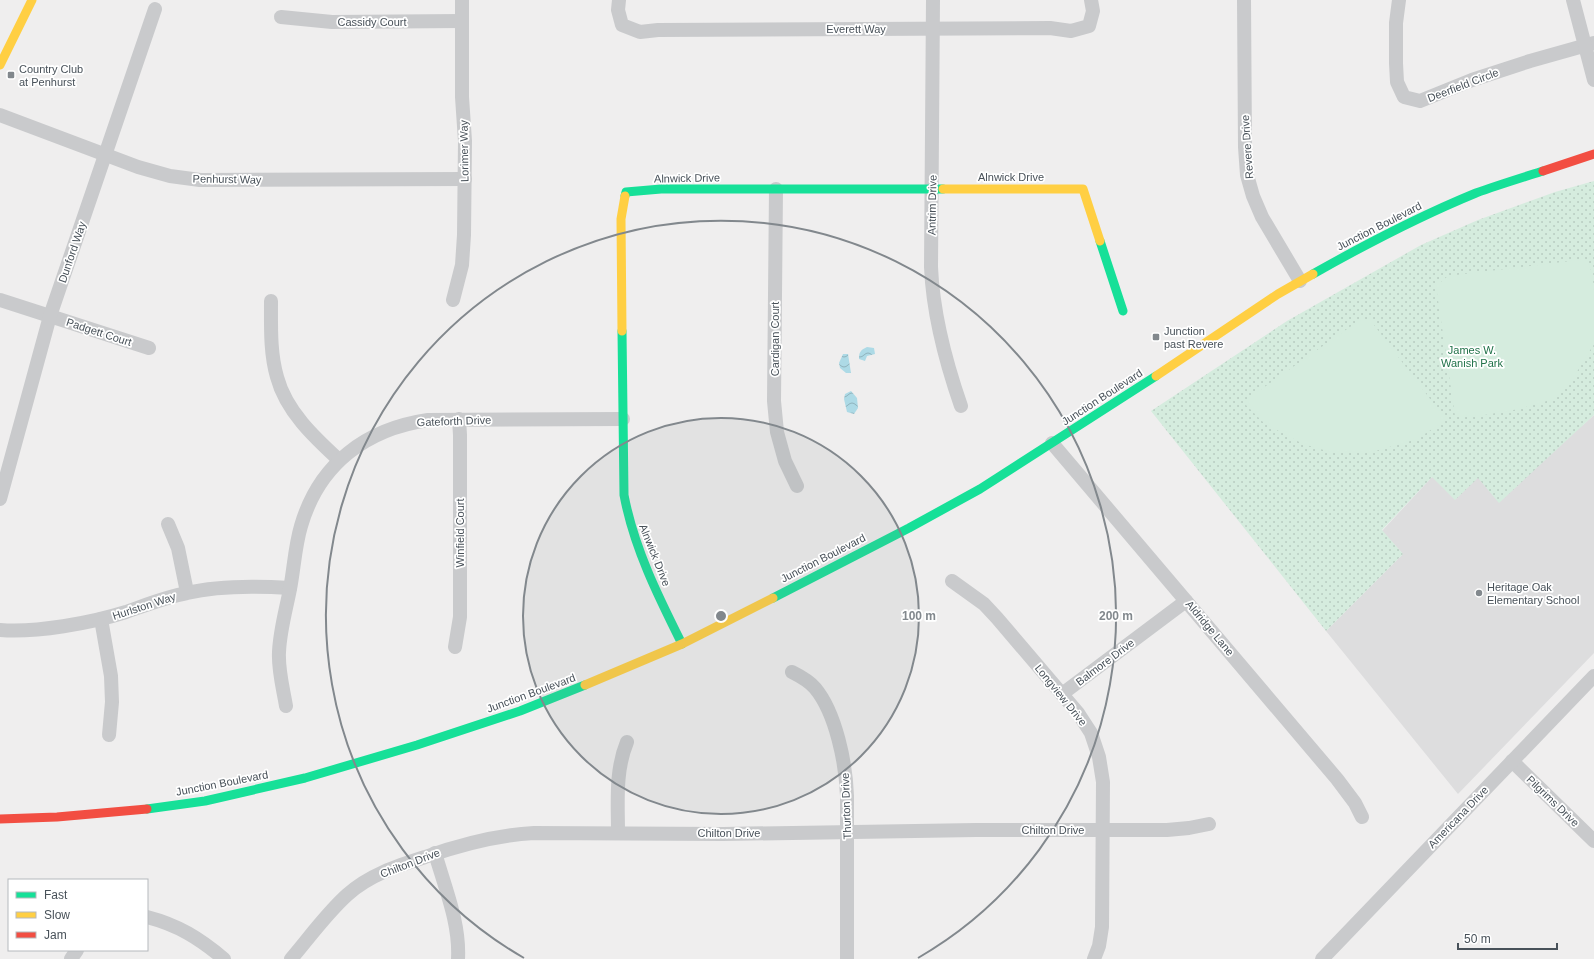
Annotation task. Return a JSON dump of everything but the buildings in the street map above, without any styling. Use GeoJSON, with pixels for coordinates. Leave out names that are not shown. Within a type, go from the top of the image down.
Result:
{"type":"FeatureCollection","features":[{"type":"Feature","properties":{"kind":"main road"},"geometry":{"type":"LineString","coordinates":[[0,65],[32,0]]}},
{"type":"Feature","properties":{"kind":"main road","name":"Junction Boulevard"},"geometry":{"type":"LineString","coordinates":[[0,819],[58,817],[143,809],[205,801],[305,778],[417,745],[520,711],[607,677],[682,644],[980,489],[1300,281],[1329,264],[1408,223],[1477,193],[1594,154]]}},
{"type":"Feature","properties":{"kind":"main road","name":"Alnwick Drive"},"geometry":{"type":"LineString","coordinates":[[682,644],[645,566],[627,516],[623,474],[620,219],[626,192],[661,189],[1083,189],[1123,311]]}},
{"type":"Feature","properties":{"kind":"street","name":"Lorimer Way"},"geometry":{"type":"LineString","coordinates":[[452,300],[462,265],[464,235],[465,141],[462,97],[462,0]]}},
{"type":"Feature","properties":{"kind":"street","name":"Everett Way"},"geometry":{"type":"LineString","coordinates":[[620,0],[618,10],[622,25],[640,32],[658,30],[1050,28],[1071,31],[1089,26],[1093,11],[1092,0]]}},
{"type":"Feature","properties":{"kind":"street","name":"Antrim Drive"},"geometry":{"type":"LineString","coordinates":[[933,0],[930,267],[932,296],[937,326],[950,373],[962,406]]}},
{"type":"Feature","properties":{"kind":"street","name":"Revere Drive"},"geometry":{"type":"LineString","coordinates":[[1244,0],[1245,147],[1247,175],[1253,196],[1262,217],[1300,281]]}},
{"type":"Feature","properties":{"kind":"street","name":"Deerfield Circle"},"geometry":{"type":"LineString","coordinates":[[1399,0],[1396,23],[1397,82],[1404,97],[1420,101],[1472,80],[1589,44]]}},
{"type":"Feature","properties":{"kind":"street"},"geometry":{"type":"LineString","coordinates":[[1573,0],[1589,44],[1594,80]]}},
{"type":"Feature","properties":{"kind":"street","name":"Dunford Way"},"geometry":{"type":"LineString","coordinates":[[0,498],[4,470],[50,316],[155,9]]}},
{"type":"Feature","properties":{"kind":"street","name":"Cassidy Court"},"geometry":{"type":"LineString","coordinates":[[281,17],[332,22],[462,21]]}},
{"type":"Feature","properties":{"kind":"street","name":"Penhurst Way"},"geometry":{"type":"LineString","coordinates":[[0,115],[138,167],[170,176],[200,180],[465,179]]}},
{"type":"Feature","properties":{"kind":"street","name":"Cardigan Court"},"geometry":{"type":"LineString","coordinates":[[776,189],[774,401],[777,432],[785,461],[797,486]]}},
{"type":"Feature","properties":{"kind":"street","name":"Padgett Court"},"geometry":{"type":"LineString","coordinates":[[0,300],[149,348]]}},
{"type":"Feature","properties":{"kind":"street"},"geometry":{"type":"LineString","coordinates":[[271,301],[272,358],[277,379],[286,399],[300,420],[319,442],[339,460]]}},
{"type":"Feature","properties":{"kind":"street","name":"Winfield Court"},"geometry":{"type":"LineString","coordinates":[[455,647],[460,617],[459,419]]}},
{"type":"Feature","properties":{"kind":"street","name":"Gateforth Drive"},"geometry":{"type":"LineString","coordinates":[[286,706],[279,652],[283,618],[290,588],[296,548],[309,502],[339,460],[358,445],[383,431],[402,425],[428,420],[623,419]]}},
{"type":"Feature","properties":{"kind":"street","name":"Aldridge Lane"},"geometry":{"type":"LineString","coordinates":[[1052,443],[1337,779],[1351,798],[1362,817]]}},
{"type":"Feature","properties":{"kind":"street"},"geometry":{"type":"LineString","coordinates":[[168,524],[178,548],[187,592]]}},
{"type":"Feature","properties":{"kind":"street","name":"Longview Drive"},"geometry":{"type":"LineString","coordinates":[[952,582],[988,609],[1078,713],[1091,734],[1099,757],[1103,782],[1102,927],[1099,946],[1094,959]]}},
{"type":"Feature","properties":{"kind":"street","name":"Hurlston Way"},"geometry":{"type":"LineString","coordinates":[[0,630],[12,631],[40,629],[101,619],[187,592],[269,587],[290,588]]}},
{"type":"Feature","properties":{"kind":"street","name":"Balmore Drive"},"geometry":{"type":"LineString","coordinates":[[1062,694],[1186,601]]}},
{"type":"Feature","properties":{"kind":"street"},"geometry":{"type":"LineString","coordinates":[[101,619],[111,676],[112,702],[109,735]]}},
{"type":"Feature","properties":{"kind":"street","name":"Thurton Drive"},"geometry":{"type":"LineString","coordinates":[[792,672],[803,678],[814,687],[824,702],[843,756],[846,776],[847,959]]}},
{"type":"Feature","properties":{"kind":"street","name":"Americana Drive"},"geometry":{"type":"LineString","coordinates":[[1322,959],[1594,676]]}},
{"type":"Feature","properties":{"kind":"street"},"geometry":{"type":"LineString","coordinates":[[618,833],[619,766],[626,742]]}},
{"type":"Feature","properties":{"kind":"street","name":"Pilgrims Drive"},"geometry":{"type":"LineString","coordinates":[[1512,761],[1594,841]]}},
{"type":"Feature","properties":{"kind":"street","name":"Chilton Drive"},"geometry":{"type":"LineString","coordinates":[[291,959],[347,895],[366,881],[387,870],[461,844],[509,835],[618,833],[730,834],[847,831],[1167,830],[1209,824]]}},
{"type":"Feature","properties":{"kind":"street"},"geometry":{"type":"LineString","coordinates":[[435,853],[458,933],[458,959]]}},
{"type":"Feature","properties":{"kind":"street"},"geometry":{"type":"LineString","coordinates":[[148,917],[165,922],[186,931],[224,959]]}},
{"type":"Feature","properties":{"kind":"street"},"geometry":{"type":"LineString","coordinates":[[71,959],[77,951]]}},
{"type":"Feature","properties":{"kind":"shaded area","name":"Heritage Oak Elementary School"},"geometry":{"type":"Polygon","coordinates":[[[1594,415],[1594,653],[1458,794],[1326,631],[1403,554],[1382,531],[1432,477],[1478,478],[1583,425],[1594,415]]]}},
{"type":"Feature","properties":{"kind":"green space","name":"James W. Wanish Park"},"geometry":{"type":"Polygon","coordinates":[[[1594,181],[1594,415],[1499,503],[1478,478],[1455,500],[1432,477],[1382,530],[1403,554],[1326,631],[1151,411],[1287,321],[1421,245],[1478,220],[1555,192],[1594,181]]]}},
{"type":"Feature","properties":{"kind":"green space"},"geometry":{"type":"Polygon","coordinates":[[[1587,259],[1592,273],[1594,290],[1594,344],[1575,375],[1550,400],[1519,409],[1484,415],[1455,416],[1436,286],[1448,276],[1587,259]]]}},
{"type":"Feature","properties":{"kind":"green space"},"geometry":{"type":"Polygon","coordinates":[[[1360,320],[1371,321],[1446,420],[1417,439],[1372,452],[1334,453],[1303,444],[1264,423],[1243,402],[1360,320]]]}},
{"type":"Feature","properties":{"kind":"water"},"geometry":{"type":"Polygon","coordinates":[[[867,347],[874,348],[875,354],[867,356],[865,361],[859,359],[860,352],[867,347]]]}},
{"type":"Feature","properties":{"kind":"water"},"geometry":{"type":"Polygon","coordinates":[[[843,354],[848,354],[851,373],[846,373],[840,368],[839,363],[843,354]]]}},
{"type":"Feature","properties":{"kind":"water"},"geometry":{"type":"Polygon","coordinates":[[[851,391],[857,398],[858,408],[854,414],[847,412],[844,399],[845,394],[851,391]]]}},
{"type":"Feature","properties":{"kind":"traffic: fast"},"geometry":{"type":"LineString","coordinates":[[1313,274],[1434,211],[1484,190],[1543,171]]}},
{"type":"Feature","properties":{"kind":"traffic: fast"},"geometry":{"type":"LineString","coordinates":[[625,196],[626,192],[661,189],[943,189]]}},
{"type":"Feature","properties":{"kind":"traffic: fast"},"geometry":{"type":"LineString","coordinates":[[1100,241],[1123,311]]}},
{"type":"Feature","properties":{"kind":"traffic: fast"},"geometry":{"type":"LineString","coordinates":[[622,331],[624,495],[628,515],[640,553],[682,644]]}},
{"type":"Feature","properties":{"kind":"traffic: fast"},"geometry":{"type":"LineString","coordinates":[[773,598],[909,528],[980,489],[1156,376]]}},
{"type":"Feature","properties":{"kind":"traffic: fast"},"geometry":{"type":"LineString","coordinates":[[147,809],[205,801],[305,778],[417,745],[520,711],[585,685]]}},
{"type":"Feature","properties":{"kind":"traffic: slow"},"geometry":{"type":"LineString","coordinates":[[0,65],[32,0]]}},
{"type":"Feature","properties":{"kind":"traffic: slow"},"geometry":{"type":"LineString","coordinates":[[943,189],[1083,189],[1100,241]]}},
{"type":"Feature","properties":{"kind":"traffic: slow"},"geometry":{"type":"LineString","coordinates":[[622,331],[621,219],[625,196]]}},
{"type":"Feature","properties":{"kind":"traffic: slow"},"geometry":{"type":"LineString","coordinates":[[1156,376],[1278,294],[1313,274]]}},
{"type":"Feature","properties":{"kind":"traffic: slow"},"geometry":{"type":"LineString","coordinates":[[585,685],[682,644],[773,598]]}},
{"type":"Feature","properties":{"kind":"traffic: jam"},"geometry":{"type":"LineString","coordinates":[[1543,171],[1594,154]]}},
{"type":"Feature","properties":{"kind":"traffic: jam"},"geometry":{"type":"LineString","coordinates":[[0,819],[57,817],[147,809]]}},
{"type":"Feature","properties":{"kind":"place","name":"Country Club at Penhurst"},"geometry":{"type":"Point","coordinates":[11,75]}},
{"type":"Feature","properties":{"kind":"place","name":"Junction past Revere"},"geometry":{"type":"Point","coordinates":[1156,337]}},
{"type":"Feature","properties":{"kind":"place","name":"Heritage Oak Elementary School"},"geometry":{"type":"Point","coordinates":[1479,593]}}]}
